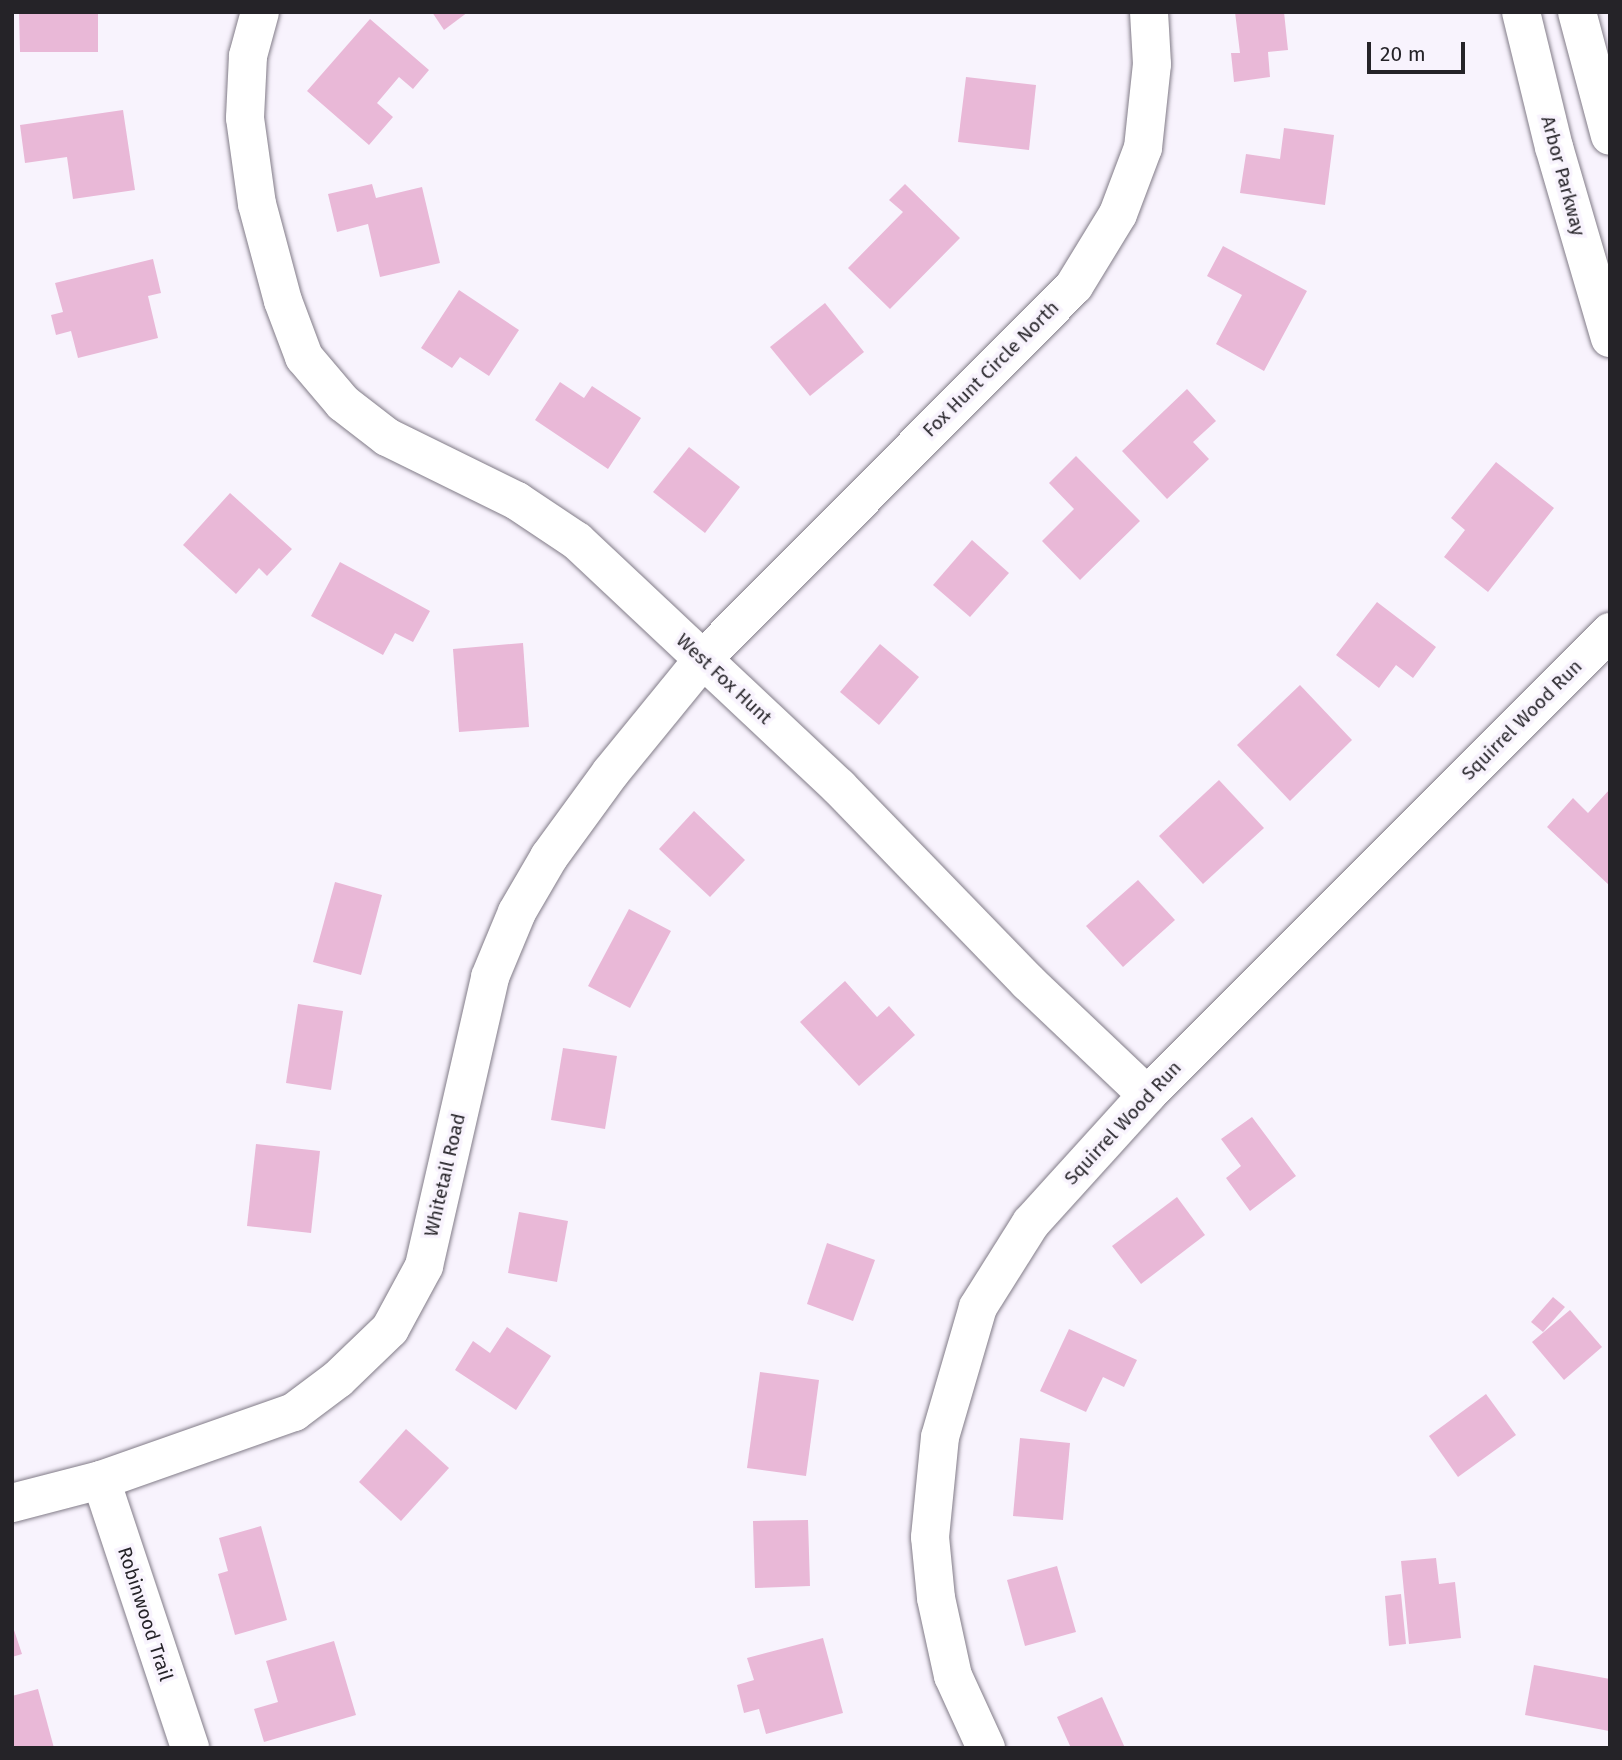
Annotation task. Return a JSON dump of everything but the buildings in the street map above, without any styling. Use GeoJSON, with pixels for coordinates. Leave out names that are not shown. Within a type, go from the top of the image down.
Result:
{"type":"FeatureCollection","features":[{"type":"Feature","properties":{"kind":"street","name":"West Fox Hunt"},"geometry":{"type":"LineString","coordinates":[[260,12],[248,57],[245,118],[257,204],[283,301],[304,357],[343,403],[387,437],[517,500],[577,541],[839,787],[1028,982],[1147,1095]]}},
{"type":"Feature","properties":{"kind":"street","name":"Fox Hunt Circle North"},"geometry":{"type":"LineString","coordinates":[[703,659],[1074,286],[1118,214],[1143,148],[1152,64],[1149,12]]}},
{"type":"Feature","properties":{"kind":"street","name":"Arbor Parkway"},"geometry":{"type":"LineString","coordinates":[[1521,12],[1554,147],[1610,338]]}},
{"type":"Feature","properties":{"kind":"street"},"geometry":{"type":"LineString","coordinates":[[1577,12],[1610,136]]}},
{"type":"Feature","properties":{"kind":"street","name":"Squirrel Wood Run"},"geometry":{"type":"LineString","coordinates":[[986,1748],[953,1676],[936,1598],[930,1537],[940,1437],[978,1307],[1031,1223],[1147,1095],[1610,632]]}},
{"type":"Feature","properties":{"kind":"street","name":"Whitetail Road"},"geometry":{"type":"LineString","coordinates":[[12,1503],[101,1480],[294,1412],[338,1379],[390,1329],[424,1266],[490,977],[517,912],[550,857],[611,772],[703,659]]}},
{"type":"Feature","properties":{"kind":"street","name":"Robinwood Trail"},"geometry":{"type":"LineString","coordinates":[[101,1480],[190,1748]]}}]}
